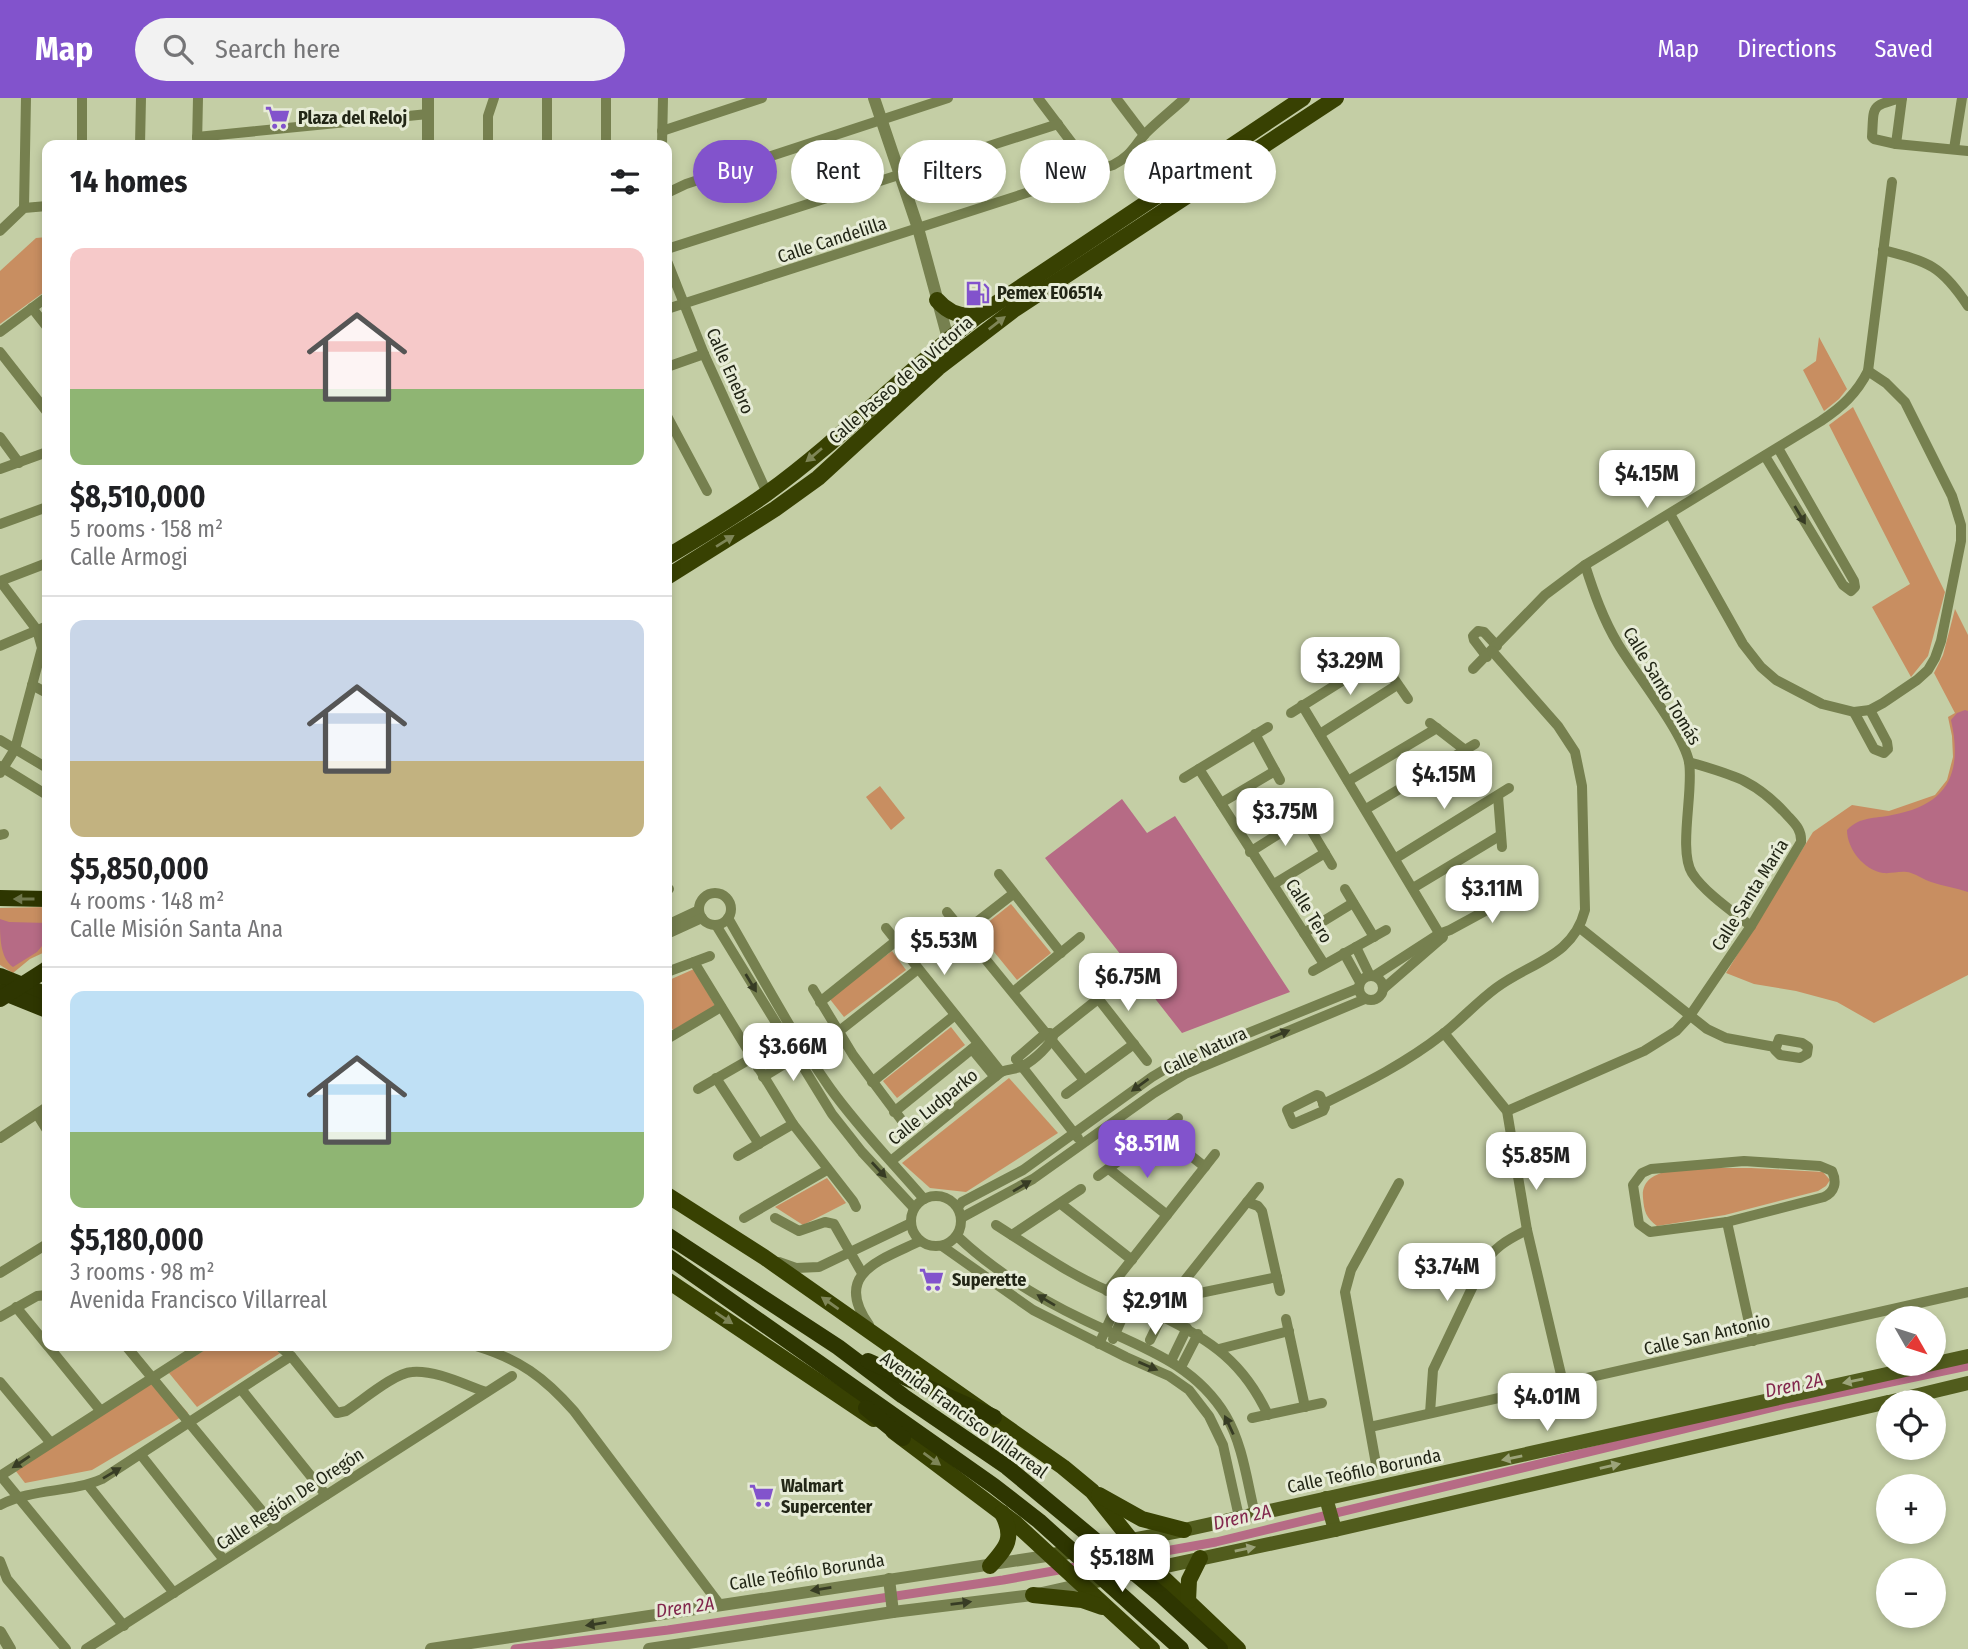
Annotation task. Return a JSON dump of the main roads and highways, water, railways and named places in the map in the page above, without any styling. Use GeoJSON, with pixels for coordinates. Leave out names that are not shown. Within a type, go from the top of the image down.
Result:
{"type":"FeatureCollection","features":[{"type":"Feature","properties":{"kind":"highway"},"geometry":{"type":"LineString","coordinates":[[0,898],[42,899]]}},
{"type":"Feature","properties":{"kind":"highway"},"geometry":{"type":"LineString","coordinates":[[0,999],[42,972]]}},
{"type":"Feature","properties":{"kind":"highway"},"geometry":{"type":"LineString","coordinates":[[0,976],[42,993]]}},
{"type":"Feature","properties":{"kind":"highway"},"geometry":{"type":"LineString","coordinates":[[0,991],[42,1008]]}},
{"type":"Feature","properties":{"kind":"highway","name":"Avenida Francisco Villarreal"},"geometry":{"type":"LineString","coordinates":[[672,1238],[838,1347],[903,1396],[1007,1467],[1161,1595],[1220,1649]]}},
{"type":"Feature","properties":{"kind":"highway"},"geometry":{"type":"LineString","coordinates":[[672,1259],[1040,1521],[1181,1649]]}},
{"type":"Feature","properties":{"kind":"highway"},"geometry":{"type":"LineString","coordinates":[[790,1342],[801,1356],[903,1438]]}},
{"type":"Feature","properties":{"kind":"highway"},"geometry":{"type":"LineString","coordinates":[[838,1347],[994,1417]]}},
{"type":"Feature","properties":{"kind":"main road","name":"Calle Paseo de la Victoria"},"geometry":{"type":"LineString","coordinates":[[672,554],[767,494],[947,339],[979,315],[1303,98]]}},
{"type":"Feature","properties":{"kind":"main road","name":"Calle Paseo de la Victoria"},"geometry":{"type":"LineString","coordinates":[[1271,140],[1336,98]]}},
{"type":"Feature","properties":{"kind":"main road"},"geometry":{"type":"LineString","coordinates":[[1260,140],[1269,132],[1275,117]]}},
{"type":"Feature","properties":{"kind":"main road","name":"Calle Paseo de la Victoria"},"geometry":{"type":"LineString","coordinates":[[672,574],[775,509],[818,478],[954,356],[1015,309],[1176,203]]}},
{"type":"Feature","properties":{"kind":"main road"},"geometry":{"type":"LineString","coordinates":[[1083,265],[1083,255],[1087,249],[1119,227],[1130,214]]}},
{"type":"Feature","properties":{"kind":"main road"},"geometry":{"type":"LineString","coordinates":[[937,300],[950,312],[970,317],[979,315]]}},
{"type":"Feature","properties":{"kind":"main road"},"geometry":{"type":"LineString","coordinates":[[672,1198],[764,1257],[875,1334],[994,1417],[1092,1491],[1142,1519],[1184,1530]]}},
{"type":"Feature","properties":{"kind":"main road"},"geometry":{"type":"LineString","coordinates":[[672,1283],[903,1438],[1000,1511],[1153,1649]]}},
{"type":"Feature","properties":{"kind":"main road","name":"Calle Teófilo Borunda"},"geometry":{"type":"LineString","coordinates":[[1055,1558],[1134,1544],[1239,1517],[1328,1502],[1968,1356]]}},
{"type":"Feature","properties":{"kind":"main road"},"geometry":{"type":"LineString","coordinates":[[1939,1390],[1968,1383]]}},
{"type":"Feature","properties":{"kind":"main road"},"geometry":{"type":"LineString","coordinates":[[1080,1581],[1200,1558],[1876,1405]]}},
{"type":"Feature","properties":{"kind":"main road"},"geometry":{"type":"LineString","coordinates":[[1092,1491],[1152,1566],[1238,1649]]}},
{"type":"Feature","properties":{"kind":"main road"},"geometry":{"type":"LineString","coordinates":[[1328,1502],[1334,1526]]}},
{"type":"Feature","properties":{"kind":"main road"},"geometry":{"type":"LineString","coordinates":[[990,1566],[1005,1548],[1009,1537],[1007,1524],[1000,1511]]}},
{"type":"Feature","properties":{"kind":"main road"},"geometry":{"type":"LineString","coordinates":[[1188,1601],[1189,1580],[1200,1558]]}},
{"type":"Feature","properties":{"kind":"main road"},"geometry":{"type":"LineString","coordinates":[[1033,1595],[1082,1600],[1111,1610]]}},
{"type":"Feature","properties":{"kind":"waterway","name":"Dren 2A"},"geometry":{"type":"LineString","coordinates":[[515,1649],[668,1630],[1003,1580],[1216,1542],[1787,1404],[1968,1366]]}},
{"type":"Feature","properties":{"kind":"place","name":"Plaza del Reloj"},"geometry":{"type":"Point","coordinates":[278,118]}},
{"type":"Feature","properties":{"kind":"place","name":"Pemex E06514"},"geometry":{"type":"Point","coordinates":[977,293]}},
{"type":"Feature","properties":{"kind":"place","name":"Superette"},"geometry":{"type":"Point","coordinates":[932,1280]}},
{"type":"Feature","properties":{"kind":"place","name":"Walmart Supercenter"},"geometry":{"type":"Point","coordinates":[761,1496]}}]}
